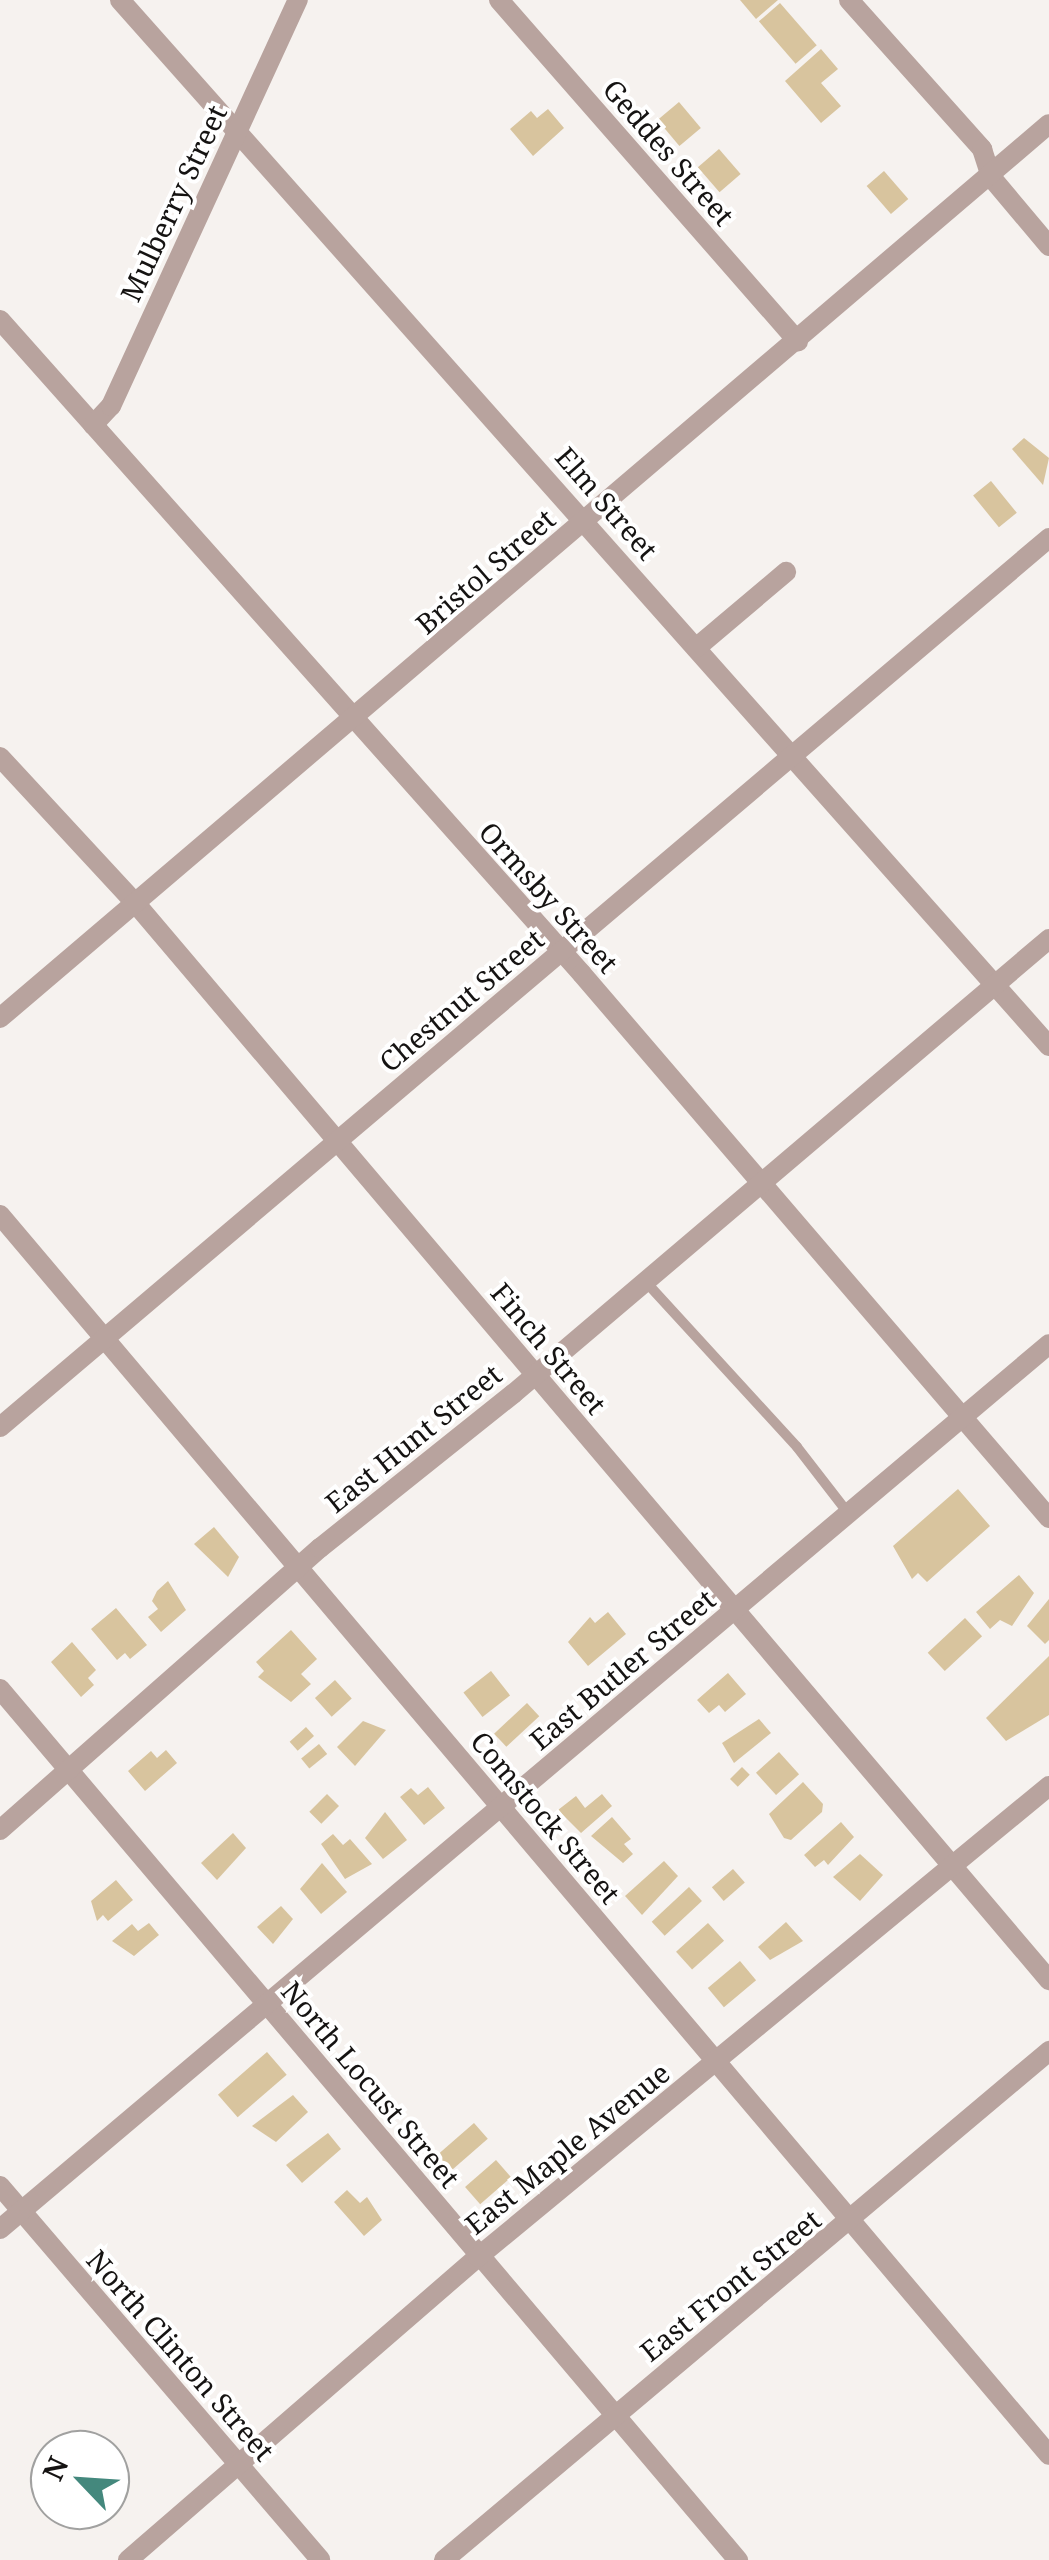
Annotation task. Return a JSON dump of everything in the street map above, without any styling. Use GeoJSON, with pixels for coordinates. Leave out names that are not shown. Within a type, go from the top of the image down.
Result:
{"type":"FeatureCollection","features":[{"type":"Feature","properties":{"kind":"street","name":"Elm Street"},"geometry":{"type":"LineString","coordinates":[[120,0],[238,126],[1049,1046]]}},
{"type":"Feature","properties":{"kind":"street","name":"Mulberry Street"},"geometry":{"type":"LineString","coordinates":[[93,424],[111,406],[298,0]]}},
{"type":"Feature","properties":{"kind":"street","name":"Geddes Street"},"geometry":{"type":"LineString","coordinates":[[500,0],[798,340]]}},
{"type":"Feature","properties":{"kind":"street"},"geometry":{"type":"LineString","coordinates":[[848,0],[982,149],[991,176],[1049,246]]}},
{"type":"Feature","properties":{"kind":"street","name":"Bristol Street"},"geometry":{"type":"LineString","coordinates":[[0,1018],[354,721],[1049,124]]}},
{"type":"Feature","properties":{"kind":"street","name":"Ormsby Street"},"geometry":{"type":"LineString","coordinates":[[0,320],[562,952],[1049,1518]]}},
{"type":"Feature","properties":{"kind":"street","name":"Chestnut Street"},"geometry":{"type":"LineString","coordinates":[[0,1426],[1049,538]]}},
{"type":"Feature","properties":{"kind":"street"},"geometry":{"type":"LineString","coordinates":[[696,648],[786,572]]}},
{"type":"Feature","properties":{"kind":"street","name":"Finch Street"},"geometry":{"type":"LineString","coordinates":[[0,757],[137,904],[1049,1980]]}},
{"type":"Feature","properties":{"kind":"street","name":"East Hunt Street"},"geometry":{"type":"LineString","coordinates":[[0,1830],[299,1566],[646,1282],[1049,939]]}},
{"type":"Feature","properties":{"kind":"street","name":"Comstock Street"},"geometry":{"type":"LineString","coordinates":[[0,1215],[1049,2455]]}},
{"type":"Feature","properties":{"kind":"street","name":"East Butler Street"},"geometry":{"type":"LineString","coordinates":[[0,2229],[1049,1344]]}},
{"type":"Feature","properties":{"kind":"street","name":"North Locust Street"},"geometry":{"type":"LineString","coordinates":[[0,1689],[738,2560]]}},
{"type":"Feature","properties":{"kind":"street","name":"East Maple Avenue"},"geometry":{"type":"LineString","coordinates":[[128,2560],[478,2257],[1049,1786]]}},
{"type":"Feature","properties":{"kind":"street","name":"East Front Street"},"geometry":{"type":"LineString","coordinates":[[444,2560],[614,2414],[852,2222],[1049,2050]]}},
{"type":"Feature","properties":{"kind":"street","name":"North Clinton Street"},"geometry":{"type":"LineString","coordinates":[[0,2186],[320,2560]]}},
{"type":"Feature","properties":{"kind":"lane"},"geometry":{"type":"LineString","coordinates":[[646,1282],[797,1447],[848,1514]]}},
{"type":"Feature","properties":{"kind":"building"},"geometry":{"type":"Polygon","coordinates":[[[740,0],[778,0],[756,19],[740,0]]]}},
{"type":"Feature","properties":{"kind":"building"},"geometry":{"type":"Polygon","coordinates":[[[780,3],[817,45],[796,64],[759,21],[780,3]]]}},
{"type":"Feature","properties":{"kind":"building"},"geometry":{"type":"Polygon","coordinates":[[[821,49],[838,69],[821,83],[841,106],[821,123],[785,81],[821,49]]]}},
{"type":"Feature","properties":{"kind":"building"},"geometry":{"type":"Polygon","coordinates":[[[679,102],[701,128],[679,146],[658,120],[679,102]]]}},
{"type":"Feature","properties":{"kind":"building"},"geometry":{"type":"Polygon","coordinates":[[[548,109],[564,128],[533,156],[510,129],[531,111],[537,118],[548,109]]]}},
{"type":"Feature","properties":{"kind":"building"},"geometry":{"type":"Polygon","coordinates":[[[719,149],[741,174],[720,192],[698,167],[719,149]]]}},
{"type":"Feature","properties":{"kind":"building"},"geometry":{"type":"Polygon","coordinates":[[[884,171],[908,199],[891,214],[867,186],[884,171]]]}},
{"type":"Feature","properties":{"kind":"building"},"geometry":{"type":"Polygon","coordinates":[[[1024,438],[1049,458],[1043,485],[1012,449],[1024,438]]]}},
{"type":"Feature","properties":{"kind":"building"},"geometry":{"type":"Polygon","coordinates":[[[991,481],[1017,513],[999,527],[973,495],[991,481]]]}},
{"type":"Feature","properties":{"kind":"building"},"geometry":{"type":"Polygon","coordinates":[[[958,1489],[990,1526],[927,1582],[918,1573],[912,1579],[893,1546],[958,1489]]]}},
{"type":"Feature","properties":{"kind":"building"},"geometry":{"type":"Polygon","coordinates":[[[214,1527],[239,1557],[228,1577],[194,1544],[214,1527]]]}},
{"type":"Feature","properties":{"kind":"building"},"geometry":{"type":"Polygon","coordinates":[[[1019,1575],[1034,1593],[1012,1626],[1000,1620],[990,1629],[976,1612],[1019,1575]]]}},
{"type":"Feature","properties":{"kind":"building"},"geometry":{"type":"Polygon","coordinates":[[[168,1581],[186,1610],[161,1632],[148,1617],[158,1609],[152,1601],[168,1581]]]}},
{"type":"Feature","properties":{"kind":"building"},"geometry":{"type":"Polygon","coordinates":[[[1049,1599],[1049,1640],[1045,1644],[1027,1626],[1049,1599]]]}},
{"type":"Feature","properties":{"kind":"building"},"geometry":{"type":"Polygon","coordinates":[[[116,1608],[147,1645],[130,1659],[125,1653],[117,1660],[91,1629],[116,1608]]]}},
{"type":"Feature","properties":{"kind":"building"},"geometry":{"type":"Polygon","coordinates":[[[608,1612],[626,1634],[588,1666],[568,1642],[590,1617],[595,1623],[608,1612]]]}},
{"type":"Feature","properties":{"kind":"building"},"geometry":{"type":"Polygon","coordinates":[[[965,1618],[982,1636],[945,1671],[928,1653],[965,1618]]]}},
{"type":"Feature","properties":{"kind":"building"},"geometry":{"type":"Polygon","coordinates":[[[291,1630],[317,1659],[301,1674],[311,1684],[291,1702],[258,1677],[264,1671],[256,1662],[291,1630]]]}},
{"type":"Feature","properties":{"kind":"building"},"geometry":{"type":"Polygon","coordinates":[[[72,1642],[96,1670],[88,1678],[94,1685],[81,1697],[51,1662],[72,1642]]]}},
{"type":"Feature","properties":{"kind":"building"},"geometry":{"type":"Polygon","coordinates":[[[1049,1656],[1049,1715],[1006,1741],[986,1718],[1049,1656]]]}},
{"type":"Feature","properties":{"kind":"building"},"geometry":{"type":"Polygon","coordinates":[[[491,1671],[510,1695],[483,1717],[463,1693],[491,1671]]]}},
{"type":"Feature","properties":{"kind":"building"},"geometry":{"type":"Polygon","coordinates":[[[728,1673],[746,1694],[725,1712],[719,1705],[709,1713],[697,1700],[728,1673]]]}},
{"type":"Feature","properties":{"kind":"building"},"geometry":{"type":"Polygon","coordinates":[[[335,1680],[352,1699],[332,1717],[315,1698],[335,1680]]]}},
{"type":"Feature","properties":{"kind":"building"},"geometry":{"type":"Polygon","coordinates":[[[527,1703],[539,1716],[506,1747],[494,1734],[527,1703]]]}},
{"type":"Feature","properties":{"kind":"building"},"geometry":{"type":"Polygon","coordinates":[[[759,1719],[771,1733],[734,1763],[722,1743],[759,1719]]]}},
{"type":"Feature","properties":{"kind":"building"},"geometry":{"type":"Polygon","coordinates":[[[363,1721],[386,1730],[355,1766],[337,1747],[363,1721]]]}},
{"type":"Feature","properties":{"kind":"building"},"geometry":{"type":"Polygon","coordinates":[[[306,1727],[314,1736],[298,1751],[290,1742],[306,1727]]]}},
{"type":"Feature","properties":{"kind":"building"},"geometry":{"type":"Polygon","coordinates":[[[319,1744],[327,1754],[309,1769],[301,1758],[319,1744]]]}},
{"type":"Feature","properties":{"kind":"building"},"geometry":{"type":"Polygon","coordinates":[[[166,1750],[177,1763],[145,1791],[128,1771],[151,1751],[157,1758],[166,1750]]]}},
{"type":"Feature","properties":{"kind":"building"},"geometry":{"type":"Polygon","coordinates":[[[779,1752],[799,1774],[776,1795],[756,1773],[779,1752]]]}},
{"type":"Feature","properties":{"kind":"building"},"geometry":{"type":"Polygon","coordinates":[[[742,1767],[750,1775],[738,1787],[730,1779],[742,1767]]]}},
{"type":"Feature","properties":{"kind":"building"},"geometry":{"type":"Polygon","coordinates":[[[803,1782],[823,1804],[822,1812],[791,1840],[784,1838],[769,1814],[803,1782]]]}},
{"type":"Feature","properties":{"kind":"building"},"geometry":{"type":"Polygon","coordinates":[[[428,1787],[445,1808],[424,1825],[400,1797],[411,1788],[418,1795],[428,1787]]]}},
{"type":"Feature","properties":{"kind":"building"},"geometry":{"type":"Polygon","coordinates":[[[327,1794],[339,1806],[321,1824],[309,1812],[327,1794]]]}},
{"type":"Feature","properties":{"kind":"building"},"geometry":{"type":"Polygon","coordinates":[[[602,1794],[612,1806],[581,1833],[558,1810],[576,1796],[585,1808],[602,1794]]]}},
{"type":"Feature","properties":{"kind":"building"},"geometry":{"type":"Polygon","coordinates":[[[385,1812],[407,1840],[383,1859],[365,1838],[385,1812]]]}},
{"type":"Feature","properties":{"kind":"building"},"geometry":{"type":"Polygon","coordinates":[[[612,1817],[631,1839],[624,1844],[633,1854],[623,1863],[591,1836],[612,1817]]]}},
{"type":"Feature","properties":{"kind":"building"},"geometry":{"type":"Polygon","coordinates":[[[841,1822],[854,1837],[828,1865],[824,1860],[815,1867],[804,1855],[841,1822]]]}},
{"type":"Feature","properties":{"kind":"building"},"geometry":{"type":"Polygon","coordinates":[[[233,1833],[246,1848],[217,1880],[201,1863],[233,1833]]]}},
{"type":"Feature","properties":{"kind":"building"},"geometry":{"type":"Polygon","coordinates":[[[333,1834],[343,1845],[350,1839],[372,1864],[345,1879],[321,1844],[333,1834]]]}},
{"type":"Feature","properties":{"kind":"building"},"geometry":{"type":"Polygon","coordinates":[[[860,1854],[883,1875],[860,1901],[833,1877],[860,1854]]]}},
{"type":"Feature","properties":{"kind":"building"},"geometry":{"type":"Polygon","coordinates":[[[664,1861],[678,1876],[642,1915],[625,1896],[664,1861]]]}},
{"type":"Feature","properties":{"kind":"building"},"geometry":{"type":"Polygon","coordinates":[[[322,1863],[347,1892],[321,1914],[300,1889],[322,1863]]]}},
{"type":"Feature","properties":{"kind":"building"},"geometry":{"type":"Polygon","coordinates":[[[733,1869],[745,1883],[724,1901],[712,1887],[733,1869]]]}},
{"type":"Feature","properties":{"kind":"building"},"geometry":{"type":"Polygon","coordinates":[[[116,1880],[133,1900],[108,1921],[103,1915],[97,1921],[91,1901],[116,1880]]]}},
{"type":"Feature","properties":{"kind":"building"},"geometry":{"type":"Polygon","coordinates":[[[689,1887],[702,1901],[665,1936],[652,1922],[689,1887]]]}},
{"type":"Feature","properties":{"kind":"building"},"geometry":{"type":"Polygon","coordinates":[[[281,1906],[293,1919],[273,1944],[257,1927],[281,1906]]]}},
{"type":"Feature","properties":{"kind":"building"},"geometry":{"type":"Polygon","coordinates":[[[786,1922],[803,1941],[770,1960],[758,1947],[786,1922]]]}},
{"type":"Feature","properties":{"kind":"building"},"geometry":{"type":"Polygon","coordinates":[[[149,1923],[159,1935],[134,1956],[112,1941],[132,1924],[138,1931],[149,1923]]]}},
{"type":"Feature","properties":{"kind":"building"},"geometry":{"type":"Polygon","coordinates":[[[708,1923],[724,1941],[692,1970],[676,1952],[708,1923]]]}},
{"type":"Feature","properties":{"kind":"building"},"geometry":{"type":"Polygon","coordinates":[[[740,1961],[756,1980],[724,2007],[708,1988],[740,1961]]]}},
{"type":"Feature","properties":{"kind":"building"},"geometry":{"type":"Polygon","coordinates":[[[267,2052],[287,2075],[238,2117],[218,2095],[267,2052]]]}},
{"type":"Feature","properties":{"kind":"building"},"geometry":{"type":"Polygon","coordinates":[[[293,2095],[308,2112],[276,2142],[252,2126],[293,2095]]]}},
{"type":"Feature","properties":{"kind":"building"},"geometry":{"type":"Polygon","coordinates":[[[474,2123],[488,2139],[451,2171],[437,2155],[474,2123]]]}},
{"type":"Feature","properties":{"kind":"building"},"geometry":{"type":"Polygon","coordinates":[[[328,2133],[341,2149],[302,2183],[286,2165],[328,2133]]]}},
{"type":"Feature","properties":{"kind":"building"},"geometry":{"type":"Polygon","coordinates":[[[496,2160],[511,2177],[480,2204],[465,2187],[496,2160]]]}},
{"type":"Feature","properties":{"kind":"building"},"geometry":{"type":"Polygon","coordinates":[[[347,2190],[360,2203],[367,2197],[382,2220],[364,2236],[334,2202],[347,2190]]]}}]}
